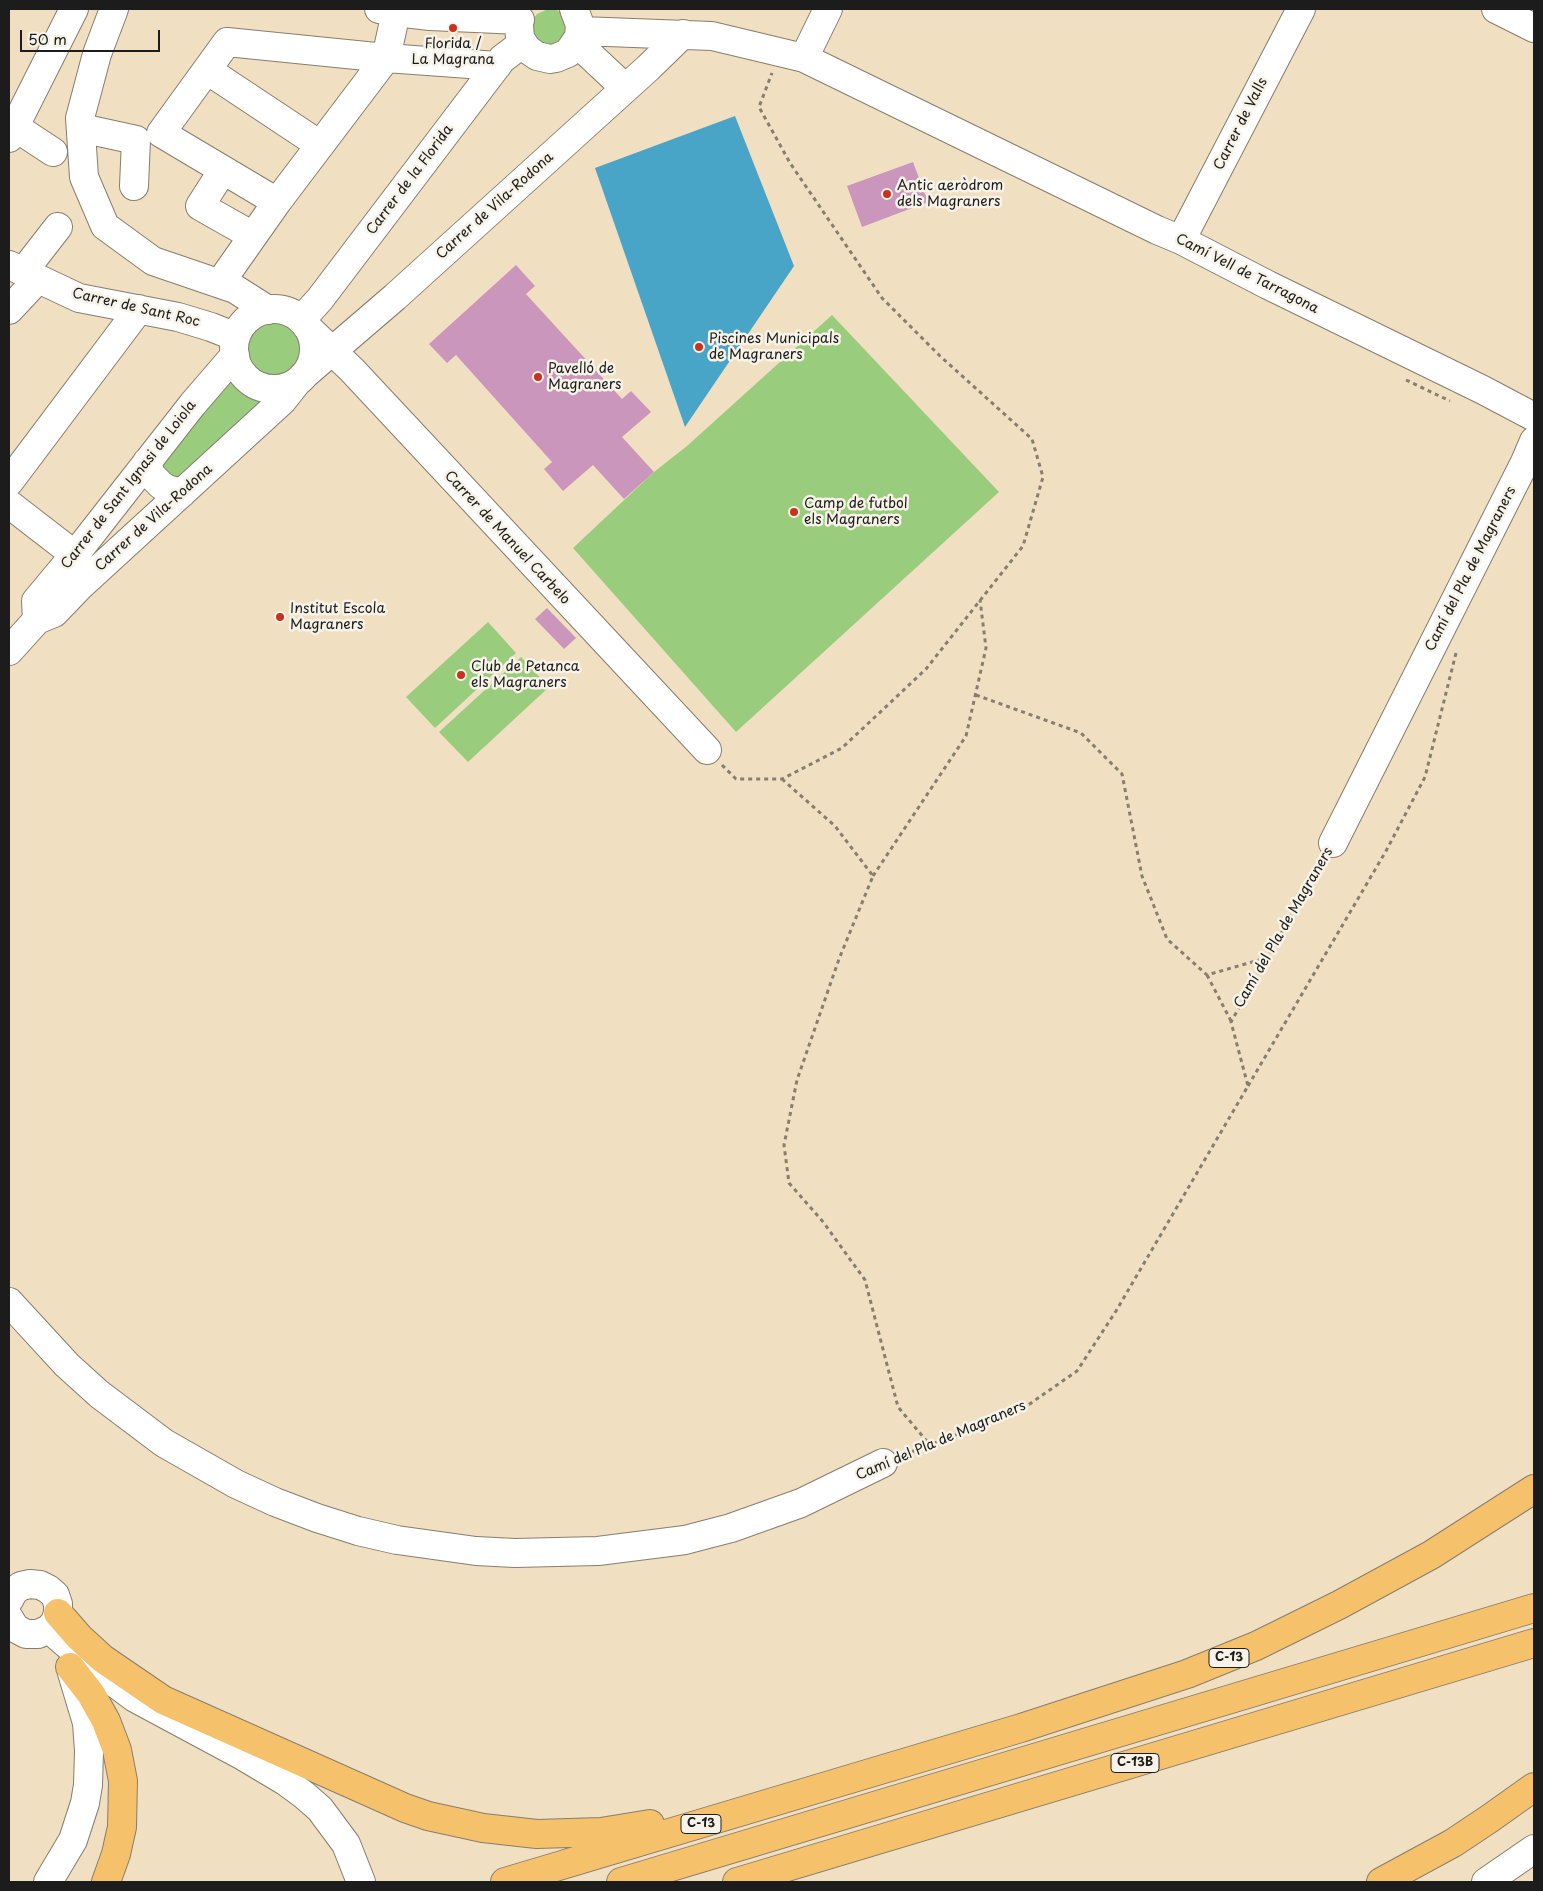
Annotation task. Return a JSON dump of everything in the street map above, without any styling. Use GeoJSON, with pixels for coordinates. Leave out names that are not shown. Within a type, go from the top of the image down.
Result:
{"type":"FeatureCollection","features":[{"type":"Feature","properties":{"kind":"highway","name":"C-13"},"geometry":{"type":"LineString","coordinates":[[505,1882],[1112,1699],[1230,1658],[1300,1626],[1423,1560],[1495,1516],[1534,1489]]}},
{"type":"Feature","properties":{"kind":"highway","name":"C-13B"},"geometry":{"type":"LineString","coordinates":[[621,1882],[1534,1608]]}},
{"type":"Feature","properties":{"kind":"highway"},"geometry":{"type":"LineString","coordinates":[[30,1626],[79,1637],[103,1659],[163,1700],[251,1738],[378,1797],[428,1816],[483,1828],[538,1834],[601,1832],[683,1816],[842,1771],[896,1764]]}},
{"type":"Feature","properties":{"kind":"highway","name":"C-13B"},"geometry":{"type":"LineString","coordinates":[[736,1882],[1534,1643]]}},
{"type":"Feature","properties":{"kind":"highway"},"geometry":{"type":"LineString","coordinates":[[70,1667],[90,1694],[106,1721],[120,1764],[124,1799],[122,1827],[116,1854],[106,1882]]}},
{"type":"Feature","properties":{"kind":"highway"},"geometry":{"type":"LineString","coordinates":[[1381,1882],[1453,1842],[1534,1787]]}},
{"type":"Feature","properties":{"kind":"street"},"geometry":{"type":"LineString","coordinates":[[53,152],[12,132],[74,9]]}},
{"type":"Feature","properties":{"kind":"street"},"geometry":{"type":"LineString","coordinates":[[114,9],[95,63],[80,118],[84,177],[105,226],[153,261],[238,290],[268,310]]}},
{"type":"Feature","properties":{"kind":"street"},"geometry":{"type":"LineString","coordinates":[[792,55],[828,9]]}},
{"type":"Feature","properties":{"kind":"street","name":"Carrer de Valls"},"geometry":{"type":"LineString","coordinates":[[1181,240],[1301,9]]}},
{"type":"Feature","properties":{"kind":"street"},"geometry":{"type":"LineString","coordinates":[[1496,9],[1534,28]]}},
{"type":"Feature","properties":{"kind":"street"},"geometry":{"type":"LineString","coordinates":[[220,283],[277,202],[386,58],[387,11],[432,12],[523,24],[537,56],[550,59],[568,53],[577,27]]}},
{"type":"Feature","properties":{"kind":"street","name":"Carrer de la Florida"},"geometry":{"type":"LineString","coordinates":[[304,323],[320,299],[497,66],[510,52],[523,24]]}},
{"type":"Feature","properties":{"kind":"street"},"geometry":{"type":"LineString","coordinates":[[577,27],[625,88]]}},
{"type":"Feature","properties":{"kind":"street","name":"Camí Vell de Tarragona"},"geometry":{"type":"LineString","coordinates":[[577,27],[712,36],[792,55],[1181,240],[1534,417]]}},
{"type":"Feature","properties":{"kind":"street","name":"Carrer de Vila-Rodona"},"geometry":{"type":"LineString","coordinates":[[12,641],[37,620],[54,613],[79,587],[282,401],[300,379],[378,313],[683,34]]}},
{"type":"Feature","properties":{"kind":"street"},"geometry":{"type":"LineString","coordinates":[[277,202],[162,133],[227,42],[386,58],[497,66]]}},
{"type":"Feature","properties":{"kind":"street"},"geometry":{"type":"LineString","coordinates":[[207,70],[320,145]]}},
{"type":"Feature","properties":{"kind":"street"},"geometry":{"type":"LineString","coordinates":[[81,128],[136,140],[134,186]]}},
{"type":"Feature","properties":{"kind":"street"},"geometry":{"type":"LineString","coordinates":[[223,170],[200,206],[253,236]]}},
{"type":"Feature","properties":{"kind":"street"},"geometry":{"type":"LineString","coordinates":[[9,310],[23,272],[58,227]]}},
{"type":"Feature","properties":{"kind":"street","name":"Carrer de Sant Roc"},"geometry":{"type":"LineString","coordinates":[[23,272],[79,298],[178,317],[211,327],[235,346]]}},
{"type":"Feature","properties":{"kind":"street"},"geometry":{"type":"LineString","coordinates":[[9,482],[139,309]]}},
{"type":"Feature","properties":{"kind":"street"},"geometry":{"type":"LineString","coordinates":[[268,310],[286,311],[304,323],[311,335],[314,352],[309,369],[300,379],[280,388],[263,387],[247,378],[237,364],[235,346],[245,322],[252,316],[268,310]]}},
{"type":"Feature","properties":{"kind":"street","name":"Carrer de Manuel Carbelo"},"geometry":{"type":"LineString","coordinates":[[304,323],[352,370],[706,750]]}},
{"type":"Feature","properties":{"kind":"street","name":"Carrer de Sant Ignasi de Loiola"},"geometry":{"type":"LineString","coordinates":[[37,620],[36,601],[75,555],[197,399],[235,346]]}},
{"type":"Feature","properties":{"kind":"street","name":"Camí del Pla de Magraners"},"geometry":{"type":"LineString","coordinates":[[1332,843],[1534,446]]}},
{"type":"Feature","properties":{"kind":"street","name":"Carrer de Vila-Rodona"},"geometry":{"type":"LineString","coordinates":[[147,462],[151,475],[160,485],[182,493]]}},
{"type":"Feature","properties":{"kind":"street"},"geometry":{"type":"LineString","coordinates":[[9,504],[75,555]]}},
{"type":"Feature","properties":{"kind":"street","name":"Camí del Pla de Magraners"},"geometry":{"type":"LineString","coordinates":[[9,1302],[67,1365],[99,1394],[164,1443],[236,1484],[275,1502],[350,1528],[398,1540],[476,1551],[515,1553],[598,1550],[684,1540],[731,1528],[801,1504],[883,1463]]}},
{"type":"Feature","properties":{"kind":"street"},"geometry":{"type":"LineString","coordinates":[[10,1592],[22,1586],[40,1584],[54,1595],[58,1604],[30,1626]]}},
{"type":"Feature","properties":{"kind":"street"},"geometry":{"type":"LineString","coordinates":[[30,1626],[70,1667],[87,1723],[89,1750],[88,1785],[85,1803],[73,1840],[48,1882]]}},
{"type":"Feature","properties":{"kind":"street"},"geometry":{"type":"LineString","coordinates":[[30,1626],[135,1698],[243,1756],[285,1781],[304,1795],[320,1809],[346,1844],[362,1882]]}},
{"type":"Feature","properties":{"kind":"street"},"geometry":{"type":"LineString","coordinates":[[1486,1882],[1534,1849]]}},
{"type":"Feature","properties":{"kind":"path"},"geometry":{"type":"LineString","coordinates":[[706,750],[736,779],[782,780],[842,748],[926,669],[1023,546],[1043,477],[1032,439],[940,356],[882,298],[790,163],[759,107],[792,55]]}},
{"type":"Feature","properties":{"kind":"path"},"geometry":{"type":"LineString","coordinates":[[930,1444],[898,1407],[865,1280],[824,1223],[789,1183],[784,1145],[797,1080],[840,960],[873,876],[966,736],[986,648],[980,600]]}},
{"type":"Feature","properties":{"kind":"path"},"geometry":{"type":"LineString","coordinates":[[1248,1086],[1386,851],[1425,777],[1458,645]]}},
{"type":"Feature","properties":{"kind":"path"},"geometry":{"type":"LineString","coordinates":[[976,695],[1081,733],[1122,774],[1142,876],[1167,939],[1207,975],[1231,1022]]}},
{"type":"Feature","properties":{"kind":"path"},"geometry":{"type":"LineString","coordinates":[[782,780],[835,826],[873,876]]}},
{"type":"Feature","properties":{"kind":"path","name":"Camí del Pla de Magraners"},"geometry":{"type":"LineString","coordinates":[[883,1463],[1021,1410],[1077,1371],[1116,1311],[1248,1086],[1231,1022],[1332,843]]}},
{"type":"Feature","properties":{"kind":"path"},"geometry":{"type":"LineString","coordinates":[[1207,975],[1267,958]]}},
{"type":"Feature","properties":{"kind":"green space"},"geometry":{"type":"Polygon","coordinates":[[[548,9],[557,10],[564,15],[568,36],[551,48],[533,38],[531,21],[537,14],[548,9]]]}},
{"type":"Feature","properties":{"kind":"green space","name":"Camp de futbol els Magraners"},"geometry":{"type":"Polygon","coordinates":[[[832,315],[999,492],[736,732],[573,548],[654,472],[687,446],[832,315]]]}},
{"type":"Feature","properties":{"kind":"green space"},"geometry":{"type":"Polygon","coordinates":[[[268,320],[280,320],[295,328],[303,343],[303,355],[295,370],[280,378],[268,378],[253,370],[245,355],[245,343],[253,328],[268,320]]]}},
{"type":"Feature","properties":{"kind":"green space"},"geometry":{"type":"Polygon","coordinates":[[[233,379],[239,386],[254,396],[270,399],[195,472],[169,482],[159,459],[233,379]]]}},
{"type":"Feature","properties":{"kind":"green space","name":"Club de Petanca els Magraners"},"geometry":{"type":"Polygon","coordinates":[[[488,622],[516,653],[435,728],[406,697],[488,622]]]}},
{"type":"Feature","properties":{"kind":"green space","name":"Club de Petanca els Magraners"},"geometry":{"type":"Polygon","coordinates":[[[521,657],[549,687],[468,762],[439,732],[521,657]]]}},
{"type":"Feature","properties":{"kind":"water","name":"Piscines Municipals de Magraners"},"geometry":{"type":"Polygon","coordinates":[[[735,116],[794,266],[685,427],[595,168],[735,116]]]}},
{"type":"Feature","properties":{"kind":"building","name":"Antic aeròdrom dels Magraners"},"geometry":{"type":"Polygon","coordinates":[[[913,162],[928,202],[862,227],[847,186],[913,162]]]}},
{"type":"Feature","properties":{"kind":"building","name":"Pavelló de Magraners"},"geometry":{"type":"Polygon","coordinates":[[[516,265],[535,286],[526,294],[622,399],[631,391],[651,412],[622,437],[654,472],[624,499],[593,465],[563,491],[544,469],[552,462],[456,355],[447,363],[429,344],[516,265]]]}},
{"type":"Feature","properties":{"kind":"building"},"geometry":{"type":"Polygon","coordinates":[[[547,608],[576,638],[564,649],[535,619],[547,608]]]}},
{"type":"Feature","properties":{"kind":"place","name":"Florida / La Magrana"},"geometry":{"type":"Point","coordinates":[453,28]}},
{"type":"Feature","properties":{"kind":"place","name":"Antic aeròdrom dels Magraners"},"geometry":{"type":"Point","coordinates":[887,194]}},
{"type":"Feature","properties":{"kind":"place","name":"Piscines Municipals de Magraners"},"geometry":{"type":"Point","coordinates":[699,347]}},
{"type":"Feature","properties":{"kind":"place","name":"Pavelló de Magraners"},"geometry":{"type":"Point","coordinates":[538,377]}},
{"type":"Feature","properties":{"kind":"place","name":"Camp de futbol els Magraners"},"geometry":{"type":"Point","coordinates":[794,512]}},
{"type":"Feature","properties":{"kind":"place","name":"Institut Escola Magraners"},"geometry":{"type":"Point","coordinates":[280,617]}},
{"type":"Feature","properties":{"kind":"place","name":"Club de Petanca els Magraners"},"geometry":{"type":"Point","coordinates":[461,675]}}]}
